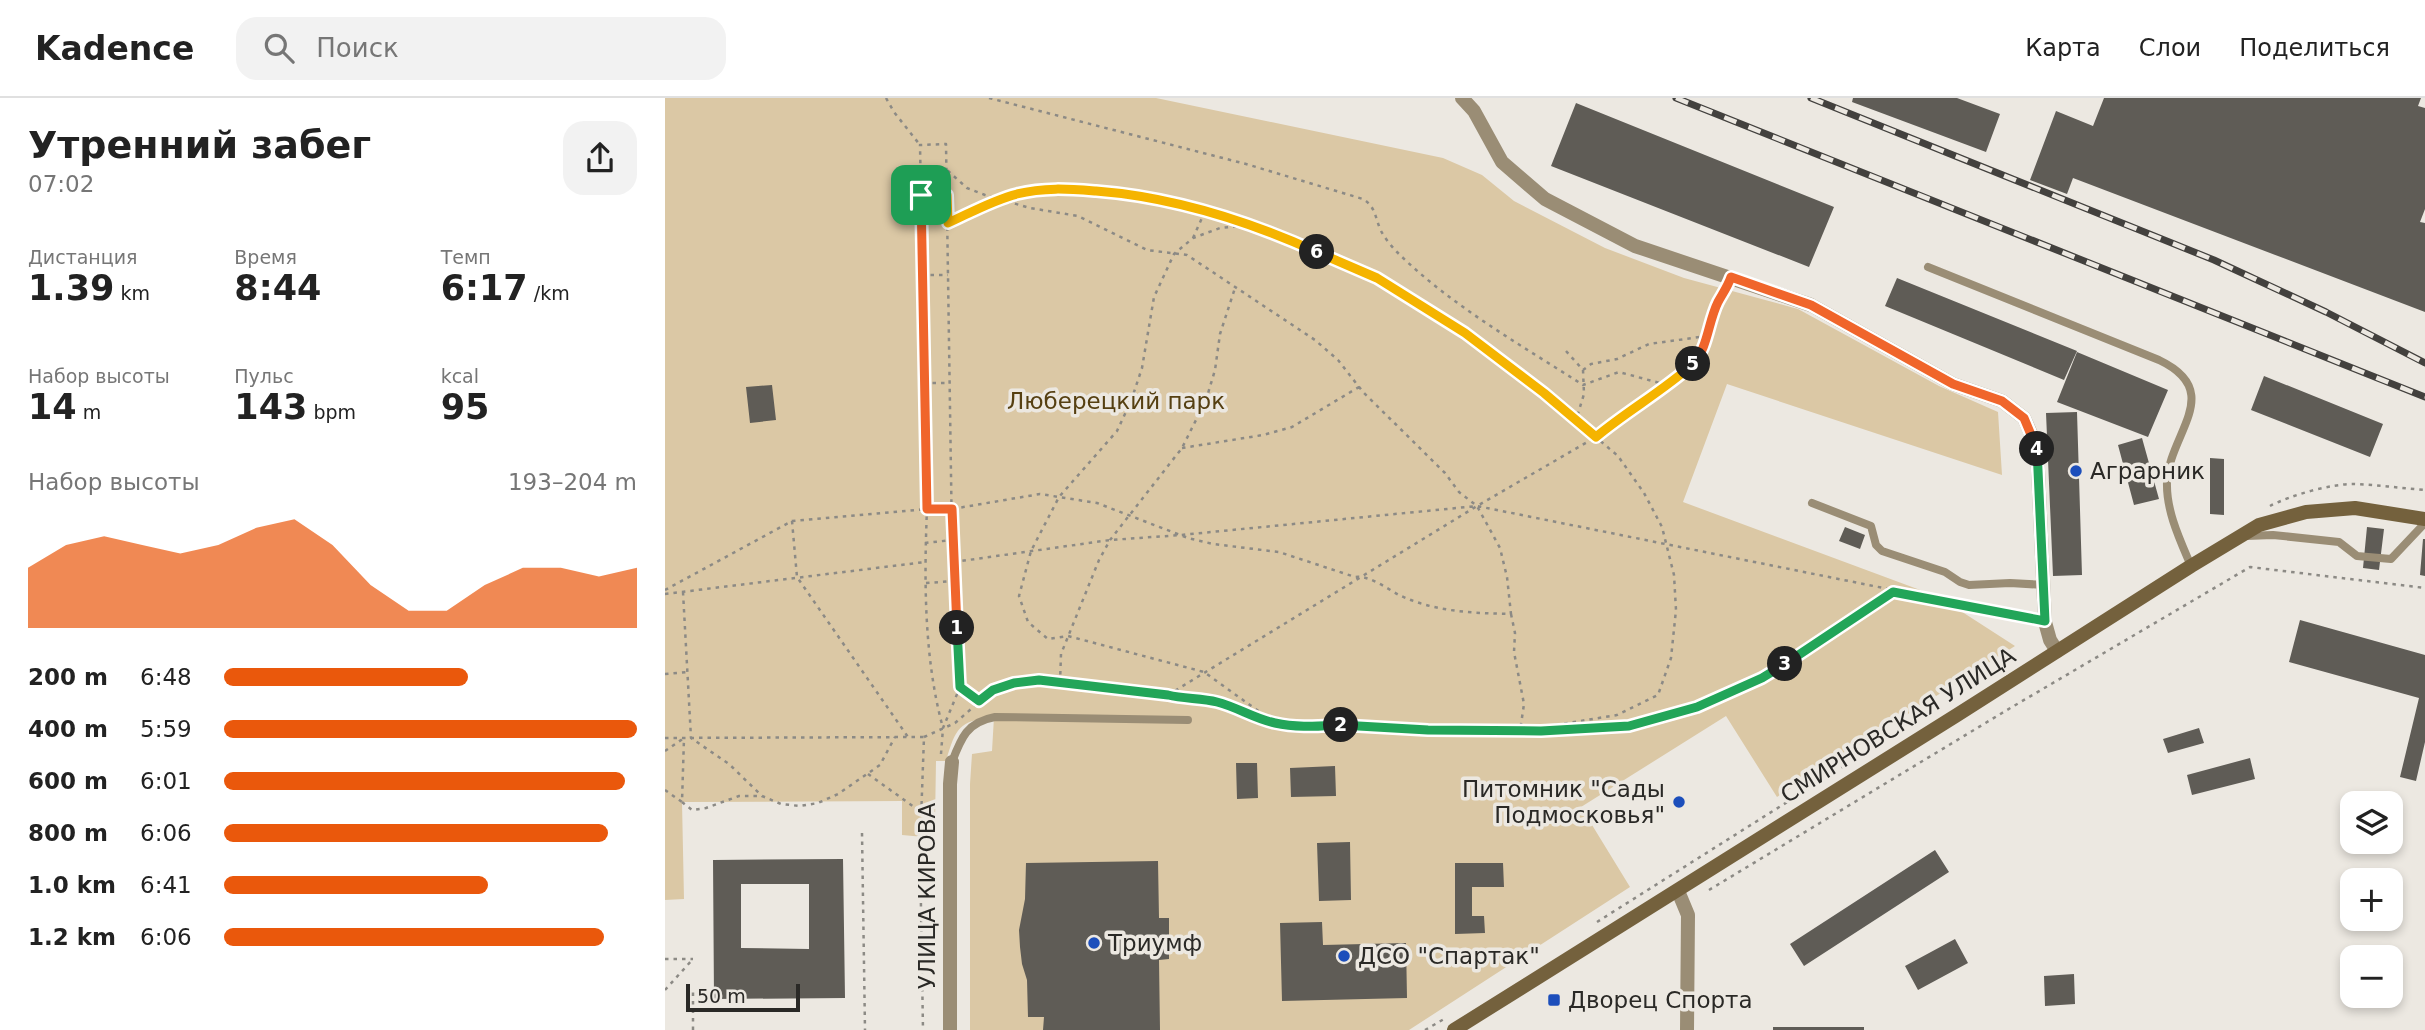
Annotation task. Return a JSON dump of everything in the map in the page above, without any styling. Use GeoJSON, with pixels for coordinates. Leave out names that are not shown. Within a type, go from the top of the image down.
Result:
{"type":"FeatureCollection","features":[{"type":"Feature","properties":{"kind":"main road","name":"СМИРНОВСКАЯ УЛИЦА"},"geometry":{"type":"LineString","coordinates":[[1454,1030],[2191,565],[2259,525],[2306,512],[2355,509],[2425,521]]}},
{"type":"Feature","properties":{"kind":"street"},"geometry":{"type":"LineString","coordinates":[[1461,98],[1474,111],[1502,162],[1545,199],[1635,246],[1811,305],[1953,384],[2002,401],[2024,418],[2037,447],[2045,621],[2050,640],[2057,651]]}},
{"type":"Feature","properties":{"kind":"street","name":"УЛИЦА КИРОВА"},"geometry":{"type":"LineString","coordinates":[[950,1030],[952,762]]}},
{"type":"Feature","properties":{"kind":"street"},"geometry":{"type":"LineString","coordinates":[[1678,891],[1688,915],[1686,1030]]}},
{"type":"Feature","properties":{"kind":"lane"},"geometry":{"type":"LineString","coordinates":[[1928,267],[2159,360],[2175,367],[2187,380],[2192,393],[2192,408],[2171,458],[2167,481],[2169,505],[2191,565]]}},
{"type":"Feature","properties":{"kind":"lane"},"geometry":{"type":"LineString","coordinates":[[1812,503],[1871,526],[1877,545],[1882,551],[1945,572],[1960,582],[1981,586],[2010,583],[2045,585]]}},
{"type":"Feature","properties":{"kind":"lane"},"geometry":{"type":"LineString","coordinates":[[2240,537],[2273,535],[2339,542],[2357,556],[2391,559],[2425,521]]}},
{"type":"Feature","properties":{"kind":"lane"},"geometry":{"type":"LineString","coordinates":[[952,762],[965,733],[982,719],[1188,720]]}},
{"type":"Feature","properties":{"kind":"path"},"geometry":{"type":"LineString","coordinates":[[887,98],[894,112],[920,145],[927,509],[925,562],[933,692],[943,728]]}},
{"type":"Feature","properties":{"kind":"path"},"geometry":{"type":"LineString","coordinates":[[989,98],[1245,164],[1363,199],[1370,203],[1381,230],[1397,252],[1435,286],[1583,385]]}},
{"type":"Feature","properties":{"kind":"path"},"geometry":{"type":"LineString","coordinates":[[920,145],[946,144],[952,509],[960,687],[943,728],[940,745],[950,784]]}},
{"type":"Feature","properties":{"kind":"path"},"geometry":{"type":"LineString","coordinates":[[947,170],[967,188],[1000,200],[1078,216],[1147,250],[1187,255],[1315,340],[1338,360],[1359,387],[1445,473],[1459,492],[1477,506],[1500,548],[1507,578],[1515,633],[1514,652],[1524,704],[1520,731]]}},
{"type":"Feature","properties":{"kind":"path"},"geometry":{"type":"LineString","coordinates":[[948,223],[1017,194],[1056,187],[1124,193],[1206,209],[1266,229],[1377,278],[1465,333],[1618,456],[1644,493],[1662,527],[1674,575],[1676,610],[1671,658],[1658,695],[1617,715],[1520,731]]}},
{"type":"Feature","properties":{"kind":"path"},"geometry":{"type":"LineString","coordinates":[[921,195],[947,195]]}},
{"type":"Feature","properties":{"kind":"path"},"geometry":{"type":"LineString","coordinates":[[1193,238],[1206,209]]}},
{"type":"Feature","properties":{"kind":"path"},"geometry":{"type":"LineString","coordinates":[[1266,229],[1240,226],[1220,228],[1193,238],[1174,254],[1154,297],[1142,368],[1127,411],[1117,431],[1059,498],[1031,551],[1019,596],[1028,622],[1048,639],[1068,636],[1205,672],[1275,723]]}},
{"type":"Feature","properties":{"kind":"path"},"geometry":{"type":"LineString","coordinates":[[922,275],[949,275]]}},
{"type":"Feature","properties":{"kind":"path"},"geometry":{"type":"LineString","coordinates":[[1168,695],[1477,506],[1596,437],[1667,385],[1696,362],[1731,277]]}},
{"type":"Feature","properties":{"kind":"path"},"geometry":{"type":"LineString","coordinates":[[1060,683],[1061,654],[1093,572],[1110,540],[1182,448],[1206,400],[1215,370],[1220,334],[1234,288]]}},
{"type":"Feature","properties":{"kind":"path"},"geometry":{"type":"LineString","coordinates":[[1583,370],[1591,364],[1617,359],[1649,344],[1707,336]]}},
{"type":"Feature","properties":{"kind":"path"},"geometry":{"type":"LineString","coordinates":[[1566,351],[1583,370],[1584,394],[1576,420]]}},
{"type":"Feature","properties":{"kind":"path"},"geometry":{"type":"LineString","coordinates":[[1583,385],[1619,372],[1667,385]]}},
{"type":"Feature","properties":{"kind":"path"},"geometry":{"type":"LineString","coordinates":[[924,383],[949,383]]}},
{"type":"Feature","properties":{"kind":"path"},"geometry":{"type":"LineString","coordinates":[[1182,448],[1263,435],[1292,427],[1359,387]]}},
{"type":"Feature","properties":{"kind":"path"},"geometry":{"type":"LineString","coordinates":[[665,592],[792,521],[952,509],[1040,494],[1097,503],[1130,517],[1213,544],[1279,552],[1355,577],[1363,576],[1402,596],[1436,609],[1511,614]]}},
{"type":"Feature","properties":{"kind":"path"},"geometry":{"type":"LineString","coordinates":[[954,562],[1110,540],[1477,506],[2045,621]]}},
{"type":"Feature","properties":{"kind":"path"},"geometry":{"type":"LineString","coordinates":[[792,521],[797,577],[908,737]]}},
{"type":"Feature","properties":{"kind":"path"},"geometry":{"type":"LineString","coordinates":[[925,543],[953,540]]}},
{"type":"Feature","properties":{"kind":"path"},"geometry":{"type":"LineString","coordinates":[[665,592],[925,562]]}},
{"type":"Feature","properties":{"kind":"path"},"geometry":{"type":"LineString","coordinates":[[1709,890],[2251,567],[2425,587]]}},
{"type":"Feature","properties":{"kind":"path"},"geometry":{"type":"LineString","coordinates":[[926,583],[955,580]]}},
{"type":"Feature","properties":{"kind":"path"},"geometry":{"type":"LineString","coordinates":[[683,592],[691,738]]}},
{"type":"Feature","properties":{"kind":"path"},"geometry":{"type":"LineString","coordinates":[[665,738],[924,737],[955,723],[993,690],[1014,683],[1039,680],[1221,703],[1275,723],[1315,728],[1356,724],[1428,730],[1520,731],[1629,726],[1697,707],[1769,674],[1893,592]]}},
{"type":"Feature","properties":{"kind":"path"},"geometry":{"type":"LineString","coordinates":[[665,674],[688,672]]}},
{"type":"Feature","properties":{"kind":"path"},"geometry":{"type":"LineString","coordinates":[[960,687],[979,701]]}},
{"type":"Feature","properties":{"kind":"path"},"geometry":{"type":"LineString","coordinates":[[691,738],[729,764],[762,796],[781,804],[800,806],[818,803],[838,794],[868,774],[880,765],[895,737]]}},
{"type":"Feature","properties":{"kind":"path"},"geometry":{"type":"LineString","coordinates":[[923,1030],[921,812],[924,737]]}},
{"type":"Feature","properties":{"kind":"path"},"geometry":{"type":"LineString","coordinates":[[665,751],[684,738]]}},
{"type":"Feature","properties":{"kind":"path"},"geometry":{"type":"LineString","coordinates":[[682,802],[684,738]]}},
{"type":"Feature","properties":{"kind":"path"},"geometry":{"type":"LineString","coordinates":[[868,774],[921,812]]}},
{"type":"Feature","properties":{"kind":"path"},"geometry":{"type":"LineString","coordinates":[[665,790],[692,810],[739,796],[762,796]]}},
{"type":"Feature","properties":{"kind":"path"},"geometry":{"type":"LineString","coordinates":[[862,834],[865,1030]]}},
{"type":"Feature","properties":{"kind":"path"},"geometry":{"type":"LineString","coordinates":[[665,959],[693,959],[665,990]]}},
{"type":"Feature","properties":{"kind":"path"},"geometry":{"type":"LineString","coordinates":[[693,992],[693,1030]]}},
{"type":"Feature","properties":{"kind":"green space","name":"Люберецкий парк"},"geometry":{"type":"Polygon","coordinates":[[[665,98],[1156,98],[1443,158],[1482,175],[1514,201],[1605,248],[1684,278],[1798,309],[1939,386],[1998,412],[2002,475],[1727,384],[1683,502],[1939,597],[2015,646],[1777,797],[1726,716],[1581,807],[1630,887],[1409,1030],[970,1030],[972,754],[992,751],[994,717],[973,721],[960,728],[946,761],[936,761],[935,822],[924,837],[902,835],[902,801],[682,802],[684,899],[665,900],[665,98]]]}},
{"type":"Feature","properties":{"kind":"building"},"geometry":{"type":"Polygon","coordinates":[[[1853,98],[1957,98],[2000,114],[1986,152],[1852,102],[1853,98]]]}},
{"type":"Feature","properties":{"kind":"building"},"geometry":{"type":"Polygon","coordinates":[[[2104,98],[2421,98],[2418,106],[2425,108],[2425,209],[2420,222],[2425,223],[2425,312],[2073,178],[2067,194],[2030,180],[2056,111],[2093,126],[2104,98]]]}},
{"type":"Feature","properties":{"kind":"building"},"geometry":{"type":"Polygon","coordinates":[[[1576,103],[1834,207],[1809,267],[1551,166],[1576,103]]]}},
{"type":"Feature","properties":{"kind":"building"},"geometry":{"type":"Polygon","coordinates":[[[1897,278],[2077,351],[2064,380],[1885,306],[1897,278]]]}},
{"type":"Feature","properties":{"kind":"building"},"geometry":{"type":"Polygon","coordinates":[[[2077,352],[2168,390],[2148,437],[2057,402],[2077,352]]]}},
{"type":"Feature","properties":{"kind":"building"},"geometry":{"type":"Polygon","coordinates":[[[2264,376],[2383,424],[2370,457],[2251,410],[2264,376]]]}},
{"type":"Feature","properties":{"kind":"building"},"geometry":{"type":"Polygon","coordinates":[[[772,385],[776,420],[750,423],[746,387],[772,385]]]}},
{"type":"Feature","properties":{"kind":"building"},"geometry":{"type":"Polygon","coordinates":[[[2077,412],[2082,575],[2053,576],[2046,413],[2077,412]]]}},
{"type":"Feature","properties":{"kind":"building"},"geometry":{"type":"Polygon","coordinates":[[[2142,438],[2159,499],[2134,505],[2118,445],[2142,438]]]}},
{"type":"Feature","properties":{"kind":"building"},"geometry":{"type":"Polygon","coordinates":[[[2210,458],[2224,459],[2224,515],[2210,514],[2210,458]]]}},
{"type":"Feature","properties":{"kind":"building"},"geometry":{"type":"Polygon","coordinates":[[[1845,527],[1865,535],[1860,549],[1839,541],[1845,527]]]}},
{"type":"Feature","properties":{"kind":"building"},"geometry":{"type":"Polygon","coordinates":[[[2367,527],[2384,529],[2379,570],[2363,568],[2367,527]]]}},
{"type":"Feature","properties":{"kind":"building"},"geometry":{"type":"Polygon","coordinates":[[[2425,539],[2425,576],[2420,575],[2425,539]]]}},
{"type":"Feature","properties":{"kind":"building"},"geometry":{"type":"Polygon","coordinates":[[[2300,620],[2425,655],[2425,742],[2416,781],[2400,777],[2419,698],[2289,662],[2300,620]]]}},
{"type":"Feature","properties":{"kind":"building"},"geometry":{"type":"Polygon","coordinates":[[[2199,728],[2204,743],[2168,753],[2163,739],[2199,728]]]}},
{"type":"Feature","properties":{"kind":"building"},"geometry":{"type":"Polygon","coordinates":[[[2250,758],[2255,779],[2192,795],[2187,775],[2250,758]]]}},
{"type":"Feature","properties":{"kind":"building"},"geometry":{"type":"Polygon","coordinates":[[[1236,763],[1257,763],[1258,798],[1237,799],[1236,763]]]}},
{"type":"Feature","properties":{"kind":"building"},"geometry":{"type":"Polygon","coordinates":[[[1335,766],[1336,796],[1291,797],[1290,768],[1335,766]]]}},
{"type":"Feature","properties":{"kind":"building"},"geometry":{"type":"Polygon","coordinates":[[[1350,842],[1351,900],[1319,901],[1317,843],[1350,842]]]}},
{"type":"Feature","properties":{"kind":"building"},"geometry":{"type":"Polygon","coordinates":[[[1935,850],[1949,872],[1804,966],[1790,944],[1935,850]]]}},
{"type":"Feature","properties":{"kind":"building"},"geometry":{"type":"Polygon","coordinates":[[[843,859],[845,998],[714,999],[713,860],[843,859]],[[741,884],[741,948],[809,949],[809,884],[741,884]]]}},
{"type":"Feature","properties":{"kind":"building","name":"Триумф"},"geometry":{"type":"Polygon","coordinates":[[[1158,861],[1159,918],[1169,918],[1169,959],[1159,960],[1160,1030],[1043,1030],[1044,1017],[1028,1017],[1027,980],[1020,947],[1019,930],[1025,899],[1026,863],[1158,861]]]}},
{"type":"Feature","properties":{"kind":"building"},"geometry":{"type":"Polygon","coordinates":[[[1455,863],[1503,863],[1504,887],[1472,887],[1472,916],[1484,916],[1485,933],[1455,934],[1455,863]]]}},
{"type":"Feature","properties":{"kind":"building","name":"ДСО \"Спартак\""},"geometry":{"type":"Polygon","coordinates":[[[1322,922],[1323,945],[1406,943],[1407,998],[1282,1001],[1280,923],[1322,922]]]}},
{"type":"Feature","properties":{"kind":"building"},"geometry":{"type":"Polygon","coordinates":[[[1955,939],[1968,963],[1918,990],[1905,966],[1955,939]]]}},
{"type":"Feature","properties":{"kind":"building"},"geometry":{"type":"Polygon","coordinates":[[[2074,974],[2075,1004],[2045,1006],[2044,976],[2074,974]]]}},
{"type":"Feature","properties":{"kind":"building"},"geometry":{"type":"Polygon","coordinates":[[[1773,1027],[1864,1027],[1864,1030],[1773,1030],[1773,1027]]]}},
{"type":"Feature","properties":{"kind":"railway"},"geometry":{"type":"LineString","coordinates":[[1676,98],[2425,397]]}},
{"type":"Feature","properties":{"kind":"railway"},"geometry":{"type":"LineString","coordinates":[[1811,98],[2214,260],[2326,312],[2425,363]]}},
{"type":"Feature","properties":{"kind":"place","name":"Аграрник"},"geometry":{"type":"Point","coordinates":[2076,471]}},
{"type":"Feature","properties":{"kind":"place","name":"Питомник \"Сады Подмосковья\""},"geometry":{"type":"Point","coordinates":[1679,802]}},
{"type":"Feature","properties":{"kind":"place","name":"Триумф"},"geometry":{"type":"Point","coordinates":[1094,943]}},
{"type":"Feature","properties":{"kind":"place","name":"ДСО \"Спартак\""},"geometry":{"type":"Point","coordinates":[1344,956]}},
{"type":"Feature","properties":{"kind":"place","name":"Дворец Спорта"},"geometry":{"type":"Point","coordinates":[1554,1000]}},
{"type":"Feature","properties":{"kind":"route"},"geometry":{"type":"LineString","coordinates":[[1056,187],[1124,193],[1206,209],[1266,229],[1377,278],[1465,333],[1544,393],[1596,437],[1696,362],[1731,277],[1811,305],[1953,384],[2002,401],[2024,418],[2037,447],[2045,621],[1893,592],[1762,678],[1697,707],[1629,726],[1541,731],[1428,730],[1356,724],[1315,728],[1275,723],[1204,699],[1039,680],[1014,683],[993,690],[979,701],[960,687],[952,509],[927,509],[921,195],[947,195],[948,223],[1017,194],[1056,187]]}}]}
